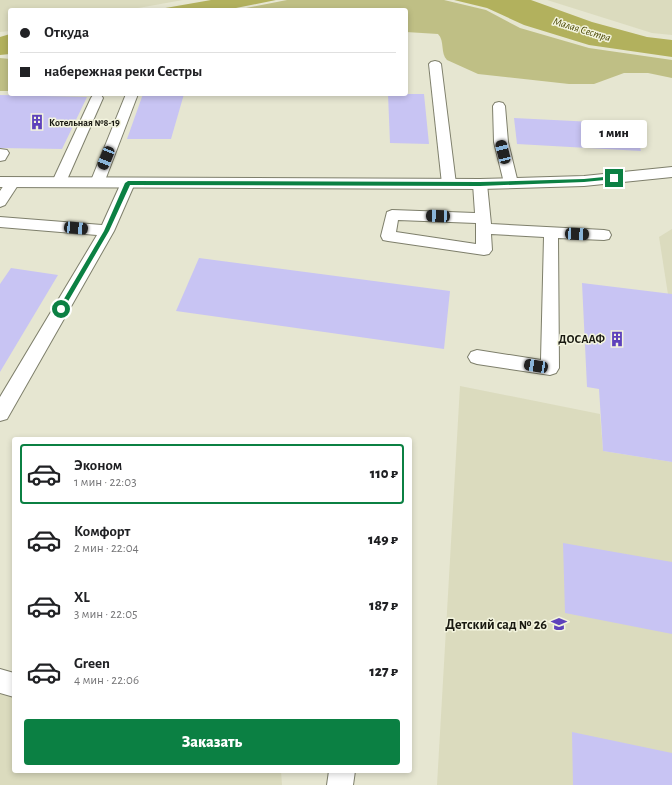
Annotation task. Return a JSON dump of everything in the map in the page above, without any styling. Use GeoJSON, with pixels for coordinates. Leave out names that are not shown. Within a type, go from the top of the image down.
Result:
{"type":"FeatureCollection","features":[{"type":"Feature","properties":{"kind":"street"},"geometry":{"type":"LineString","coordinates":[[7,182],[480,184],[584,181],[672,172]]}},
{"type":"Feature","properties":{"kind":"lane"},"geometry":{"type":"LineString","coordinates":[[435,64],[449,184]]}},
{"type":"Feature","properties":{"kind":"lane"},"geometry":{"type":"LineString","coordinates":[[97,183],[131,96]]}},
{"type":"Feature","properties":{"kind":"lane"},"geometry":{"type":"LineString","coordinates":[[59,182],[97,98]]}},
{"type":"Feature","properties":{"kind":"lane"},"geometry":{"type":"LineString","coordinates":[[498,106],[501,142],[511,183]]}},
{"type":"Feature","properties":{"kind":"lane"},"geometry":{"type":"LineString","coordinates":[[0,202],[7,182]]}},
{"type":"Feature","properties":{"kind":"lane"},"geometry":{"type":"LineString","coordinates":[[0,413],[107,231],[128,183]]}},
{"type":"Feature","properties":{"kind":"lane"},"geometry":{"type":"LineString","coordinates":[[480,184],[484,224],[484,250],[388,236],[392,215],[484,224],[550,233],[604,236]]}},
{"type":"Feature","properties":{"kind":"lane"},"geometry":{"type":"LineString","coordinates":[[0,222],[107,231]]}},
{"type":"Feature","properties":{"kind":"lane"},"geometry":{"type":"LineString","coordinates":[[477,357],[550,368],[550,233]]}},
{"type":"Feature","properties":{"kind":"lane"},"geometry":{"type":"LineString","coordinates":[[0,681],[12,684]]}},
{"type":"Feature","properties":{"kind":"lane"},"geometry":{"type":"LineString","coordinates":[[340,785],[342,773]]}},
{"type":"Feature","properties":{"kind":"shaded area"},"geometry":{"type":"Polygon","coordinates":[[[0,0],[183,0],[138,8],[8,8],[8,31],[0,32],[0,0]]]}},
{"type":"Feature","properties":{"kind":"shaded area"},"geometry":{"type":"Polygon","coordinates":[[[547,0],[672,0],[672,35],[652,33],[547,0]]]}},
{"type":"Feature","properties":{"kind":"shaded area"},"geometry":{"type":"Polygon","coordinates":[[[672,229],[672,320],[659,237],[672,229]]]}},
{"type":"Feature","properties":{"kind":"shaded area","name":"Детский сад № 26"},"geometry":{"type":"Polygon","coordinates":[[[460,386],[600,414],[603,451],[672,462],[672,785],[437,785],[460,386]]]}},
{"type":"Feature","properties":{"kind":"shaded area"},"geometry":{"type":"Polygon","coordinates":[[[0,688],[12,691],[12,773],[281,773],[282,785],[0,785],[0,688]]]}},
{"type":"Feature","properties":{"kind":"green space"},"geometry":{"type":"Polygon","coordinates":[[[287,0],[444,0],[486,10],[520,28],[589,48],[672,60],[672,78],[648,73],[624,73],[594,84],[569,84],[478,74],[447,60],[438,34],[408,32],[408,8],[246,8],[287,0]]]}},
{"type":"Feature","properties":{"kind":"green space"},"geometry":{"type":"Polygon","coordinates":[[[0,58],[8,59],[8,91],[0,91],[0,58]]]}},
{"type":"Feature","properties":{"kind":"water"},"geometry":{"type":"Polygon","coordinates":[[[211,0],[276,0],[236,8],[165,8],[211,0]]]}},
{"type":"Feature","properties":{"kind":"water","name":"Малая Сестра"},"geometry":{"type":"Polygon","coordinates":[[[454,0],[531,0],[592,22],[647,37],[672,40],[672,57],[589,45],[524,25],[487,8],[454,0]]]}},
{"type":"Feature","properties":{"kind":"water"},"geometry":{"type":"Polygon","coordinates":[[[8,35],[8,54],[0,55],[0,37],[8,35]]]}},
{"type":"Feature","properties":{"kind":"building"},"geometry":{"type":"Polygon","coordinates":[[[424,94],[429,144],[390,143],[388,96],[424,94]]]}},
{"type":"Feature","properties":{"kind":"building","name":"Котельная №8-19"},"geometry":{"type":"Polygon","coordinates":[[[0,95],[87,97],[62,149],[0,148],[0,95]]]}},
{"type":"Feature","properties":{"kind":"building"},"geometry":{"type":"Polygon","coordinates":[[[142,96],[183,96],[171,139],[127,139],[142,96]]]}},
{"type":"Feature","properties":{"kind":"building"},"geometry":{"type":"Polygon","coordinates":[[[514,118],[633,124],[641,151],[517,144],[514,118]]]}},
{"type":"Feature","properties":{"kind":"building"},"geometry":{"type":"Polygon","coordinates":[[[199,258],[450,291],[444,349],[176,311],[199,258]]]}},
{"type":"Feature","properties":{"kind":"building"},"geometry":{"type":"Polygon","coordinates":[[[11,268],[58,275],[0,372],[0,284],[11,268]]]}},
{"type":"Feature","properties":{"kind":"building"},"geometry":{"type":"Polygon","coordinates":[[[582,283],[672,294],[672,462],[603,451],[599,389],[587,387],[582,283]]]}},
{"type":"Feature","properties":{"kind":"building"},"geometry":{"type":"Polygon","coordinates":[[[563,543],[672,562],[672,634],[565,613],[563,543]]]}},
{"type":"Feature","properties":{"kind":"building"},"geometry":{"type":"Polygon","coordinates":[[[572,732],[672,753],[672,785],[573,785],[572,732]]]}},
{"type":"Feature","properties":{"kind":"place","name":"Котельная №8-19"},"geometry":{"type":"Point","coordinates":[37,122]}},
{"type":"Feature","properties":{"kind":"place","name":"ДОСААФ"},"geometry":{"type":"Point","coordinates":[617,339]}},
{"type":"Feature","properties":{"kind":"place","name":"Детский сад № 26"},"geometry":{"type":"Point","coordinates":[559,624]}},
{"type":"Feature","properties":{"kind":"route"},"geometry":{"type":"LineString","coordinates":[[61,309],[107,231],[128,183],[480,184],[584,181],[614,178]]}}]}
